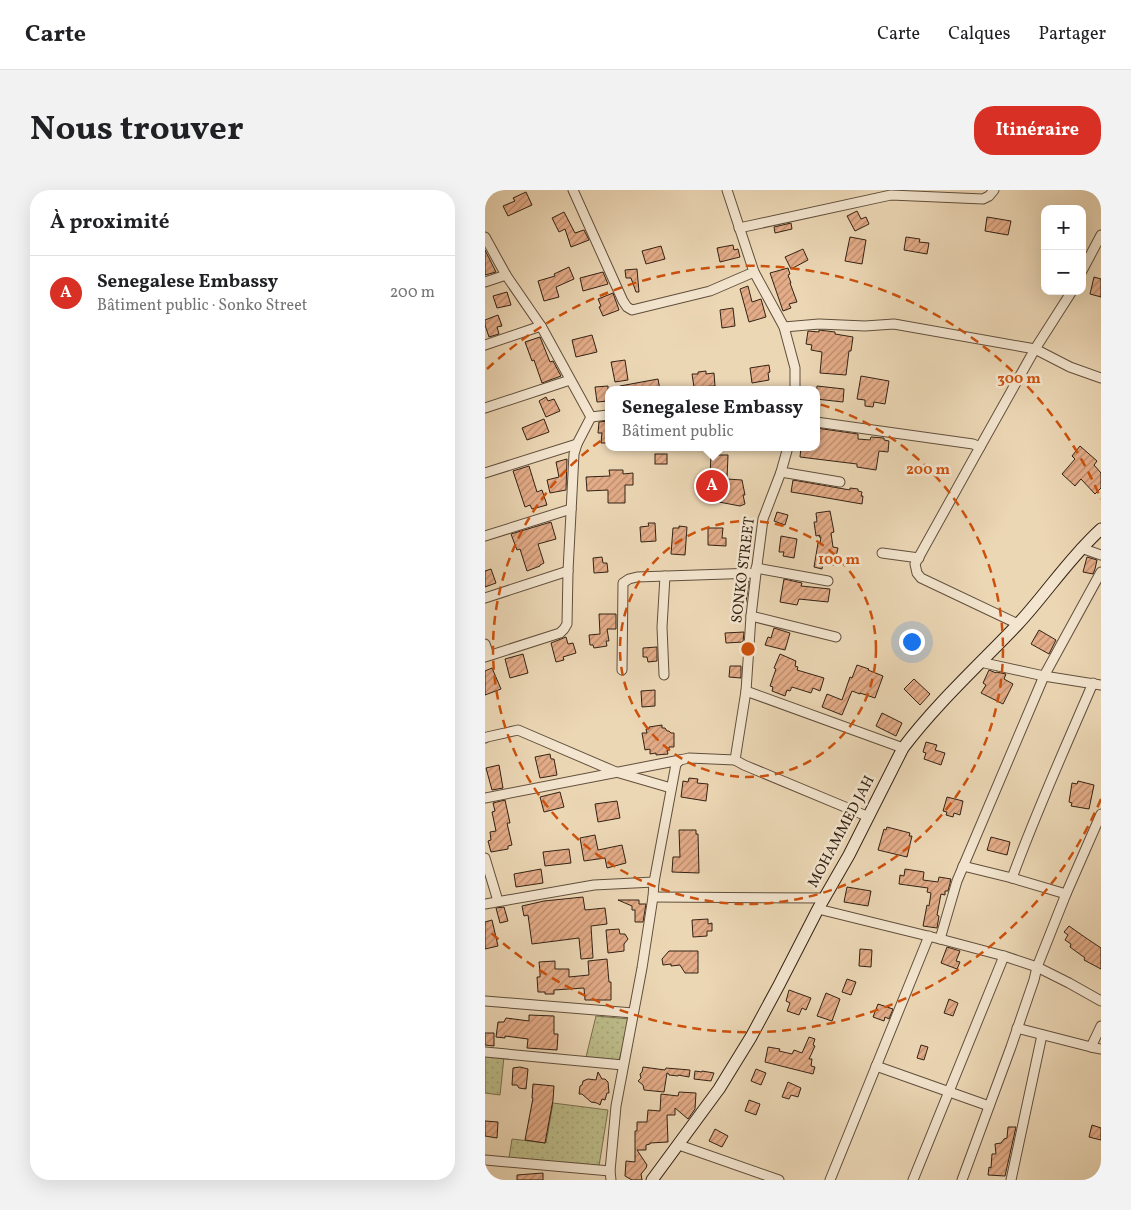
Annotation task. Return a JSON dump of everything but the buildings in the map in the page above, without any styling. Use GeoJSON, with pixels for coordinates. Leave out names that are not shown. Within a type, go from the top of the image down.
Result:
{"type":"FeatureCollection","features":[{"type":"Feature","properties":{"kind":"street"},"geometry":{"type":"LineString","coordinates":[[727,190],[754,272],[784,328],[795,368],[795,386]]}},
{"type":"Feature","properties":{"kind":"street"},"geometry":{"type":"LineString","coordinates":[[739,228],[891,193],[983,199],[994,190]]}},
{"type":"Feature","properties":{"kind":"street"},"geometry":{"type":"LineString","coordinates":[[576,191],[627,308],[632,310],[710,291],[754,272]]}},
{"type":"Feature","properties":{"kind":"street"},"geometry":{"type":"LineString","coordinates":[[1086,263],[1101,235]]}},
{"type":"Feature","properties":{"kind":"street"},"geometry":{"type":"LineString","coordinates":[[485,237],[506,275],[541,326],[591,417]]}},
{"type":"Feature","properties":{"kind":"street"},"geometry":{"type":"LineString","coordinates":[[485,282],[506,275]]}},
{"type":"Feature","properties":{"kind":"street"},"geometry":{"type":"LineString","coordinates":[[1018,624],[921,578],[917,573],[915,564],[1035,349],[1069,295]]}},
{"type":"Feature","properties":{"kind":"street"},"geometry":{"type":"LineString","coordinates":[[784,328],[819,324],[865,326],[894,324],[1035,349],[1070,367],[1101,378]]}},
{"type":"Feature","properties":{"kind":"street"},"geometry":{"type":"LineString","coordinates":[[485,345],[541,326]]}},
{"type":"Feature","properties":{"kind":"street"},"geometry":{"type":"LineString","coordinates":[[485,408],[570,380]]}},
{"type":"Feature","properties":{"kind":"street"},"geometry":{"type":"LineString","coordinates":[[591,417],[605,415]]}},
{"type":"Feature","properties":{"kind":"street"},"geometry":{"type":"LineString","coordinates":[[485,644],[487,656],[560,633],[567,624],[574,454],[591,417]]}},
{"type":"Feature","properties":{"kind":"street"},"geometry":{"type":"LineString","coordinates":[[820,423],[973,444],[980,447]]}},
{"type":"Feature","properties":{"kind":"street"},"geometry":{"type":"LineString","coordinates":[[485,472],[577,444]]}},
{"type":"Feature","properties":{"kind":"street","name":"SONKO STREET"},"geometry":{"type":"LineString","coordinates":[[735,760],[746,691],[751,616],[763,519],[787,451]]}},
{"type":"Feature","properties":{"kind":"street"},"geometry":{"type":"LineString","coordinates":[[781,472],[840,482]]}},
{"type":"Feature","properties":{"kind":"street"},"geometry":{"type":"LineString","coordinates":[[485,536],[571,509]]}},
{"type":"Feature","properties":{"kind":"street","name":"MOHAMMED JAH"},"geometry":{"type":"LineString","coordinates":[[652,1180],[719,1089],[751,1037],[818,909],[849,856],[903,748],[980,662],[1018,624],[1081,548],[1101,529]]}},
{"type":"Feature","properties":{"kind":"street"},"geometry":{"type":"LineString","coordinates":[[1081,548],[1101,555]]}},
{"type":"Feature","properties":{"kind":"street"},"geometry":{"type":"LineString","coordinates":[[882,553],[919,558]]}},
{"type":"Feature","properties":{"kind":"street"},"geometry":{"type":"LineString","coordinates":[[622,670],[623,583],[629,578],[756,570],[828,581]]}},
{"type":"Feature","properties":{"kind":"street"},"geometry":{"type":"LineString","coordinates":[[485,598],[568,571]]}},
{"type":"Feature","properties":{"kind":"street"},"geometry":{"type":"LineString","coordinates":[[940,939],[957,881],[1044,676],[1101,572]]}},
{"type":"Feature","properties":{"kind":"street"},"geometry":{"type":"LineString","coordinates":[[664,675],[662,627],[665,576]]}},
{"type":"Feature","properties":{"kind":"street"},"geometry":{"type":"LineString","coordinates":[[751,616],[836,637]]}},
{"type":"Feature","properties":{"kind":"street"},"geometry":{"type":"LineString","coordinates":[[980,662],[1044,676],[1097,684],[1045,794],[1012,878]]}},
{"type":"Feature","properties":{"kind":"street"},"geometry":{"type":"LineString","coordinates":[[746,691],[903,748]]}},
{"type":"Feature","properties":{"kind":"street"},"geometry":{"type":"LineString","coordinates":[[485,738],[518,730],[618,772],[671,788]]}},
{"type":"Feature","properties":{"kind":"street"},"geometry":{"type":"LineString","coordinates":[[485,798],[689,758],[735,760],[869,817]]}},
{"type":"Feature","properties":{"kind":"street"},"geometry":{"type":"LineString","coordinates":[[485,1160],[611,1176],[616,1106],[671,788],[676,764],[680,760]]}},
{"type":"Feature","properties":{"kind":"street"},"geometry":{"type":"LineString","coordinates":[[961,1180],[1017,1028],[1037,967],[1101,814]]}},
{"type":"Feature","properties":{"kind":"street"},"geometry":{"type":"LineString","coordinates":[[485,858],[498,901]]}},
{"type":"Feature","properties":{"kind":"street"},"geometry":{"type":"LineString","coordinates":[[963,866],[1066,894]]}},
{"type":"Feature","properties":{"kind":"street"},"geometry":{"type":"LineString","coordinates":[[485,904],[594,884],[654,882]]}},
{"type":"Feature","properties":{"kind":"street"},"geometry":{"type":"LineString","coordinates":[[653,897],[825,898]]}},
{"type":"Feature","properties":{"kind":"street"},"geometry":{"type":"LineString","coordinates":[[818,909],[1004,956],[1037,967],[1101,1001]]}},
{"type":"Feature","properties":{"kind":"street"},"geometry":{"type":"LineString","coordinates":[[830,1180],[929,936]]}},
{"type":"Feature","properties":{"kind":"street"},"geometry":{"type":"LineString","coordinates":[[913,1180],[1004,956]]}},
{"type":"Feature","properties":{"kind":"street"},"geometry":{"type":"LineString","coordinates":[[485,1001],[633,1013]]}},
{"type":"Feature","properties":{"kind":"street"},"geometry":{"type":"LineString","coordinates":[[1017,1028],[1096,1048],[1101,1026]]}},
{"type":"Feature","properties":{"kind":"street"},"geometry":{"type":"LineString","coordinates":[[1011,1180],[1042,1035]]}},
{"type":"Feature","properties":{"kind":"street"},"geometry":{"type":"LineString","coordinates":[[485,1052],[623,1065]]}},
{"type":"Feature","properties":{"kind":"street"},"geometry":{"type":"LineString","coordinates":[[876,1066],[989,1106]]}},
{"type":"Feature","properties":{"kind":"street"},"geometry":{"type":"LineString","coordinates":[[679,1145],[779,1180]]}},
{"type":"Feature","properties":{"kind":"green space"},"geometry":{"type":"Polygon","coordinates":[[[596,1016],[630,1019],[619,1060],[586,1057],[596,1016]]]}},
{"type":"Feature","properties":{"kind":"green space"},"geometry":{"type":"Polygon","coordinates":[[[485,1055],[504,1057],[500,1095],[485,1093],[485,1055]]]}},
{"type":"Feature","properties":{"kind":"green space"},"geometry":{"type":"Polygon","coordinates":[[[553,1103],[608,1110],[599,1166],[509,1158],[512,1139],[546,1143],[553,1103]]]}},
{"type":"Feature","properties":{"kind":"place","name":"Senegalese Embassy"},"geometry":{"type":"Point","coordinates":[712,486]}}]}
